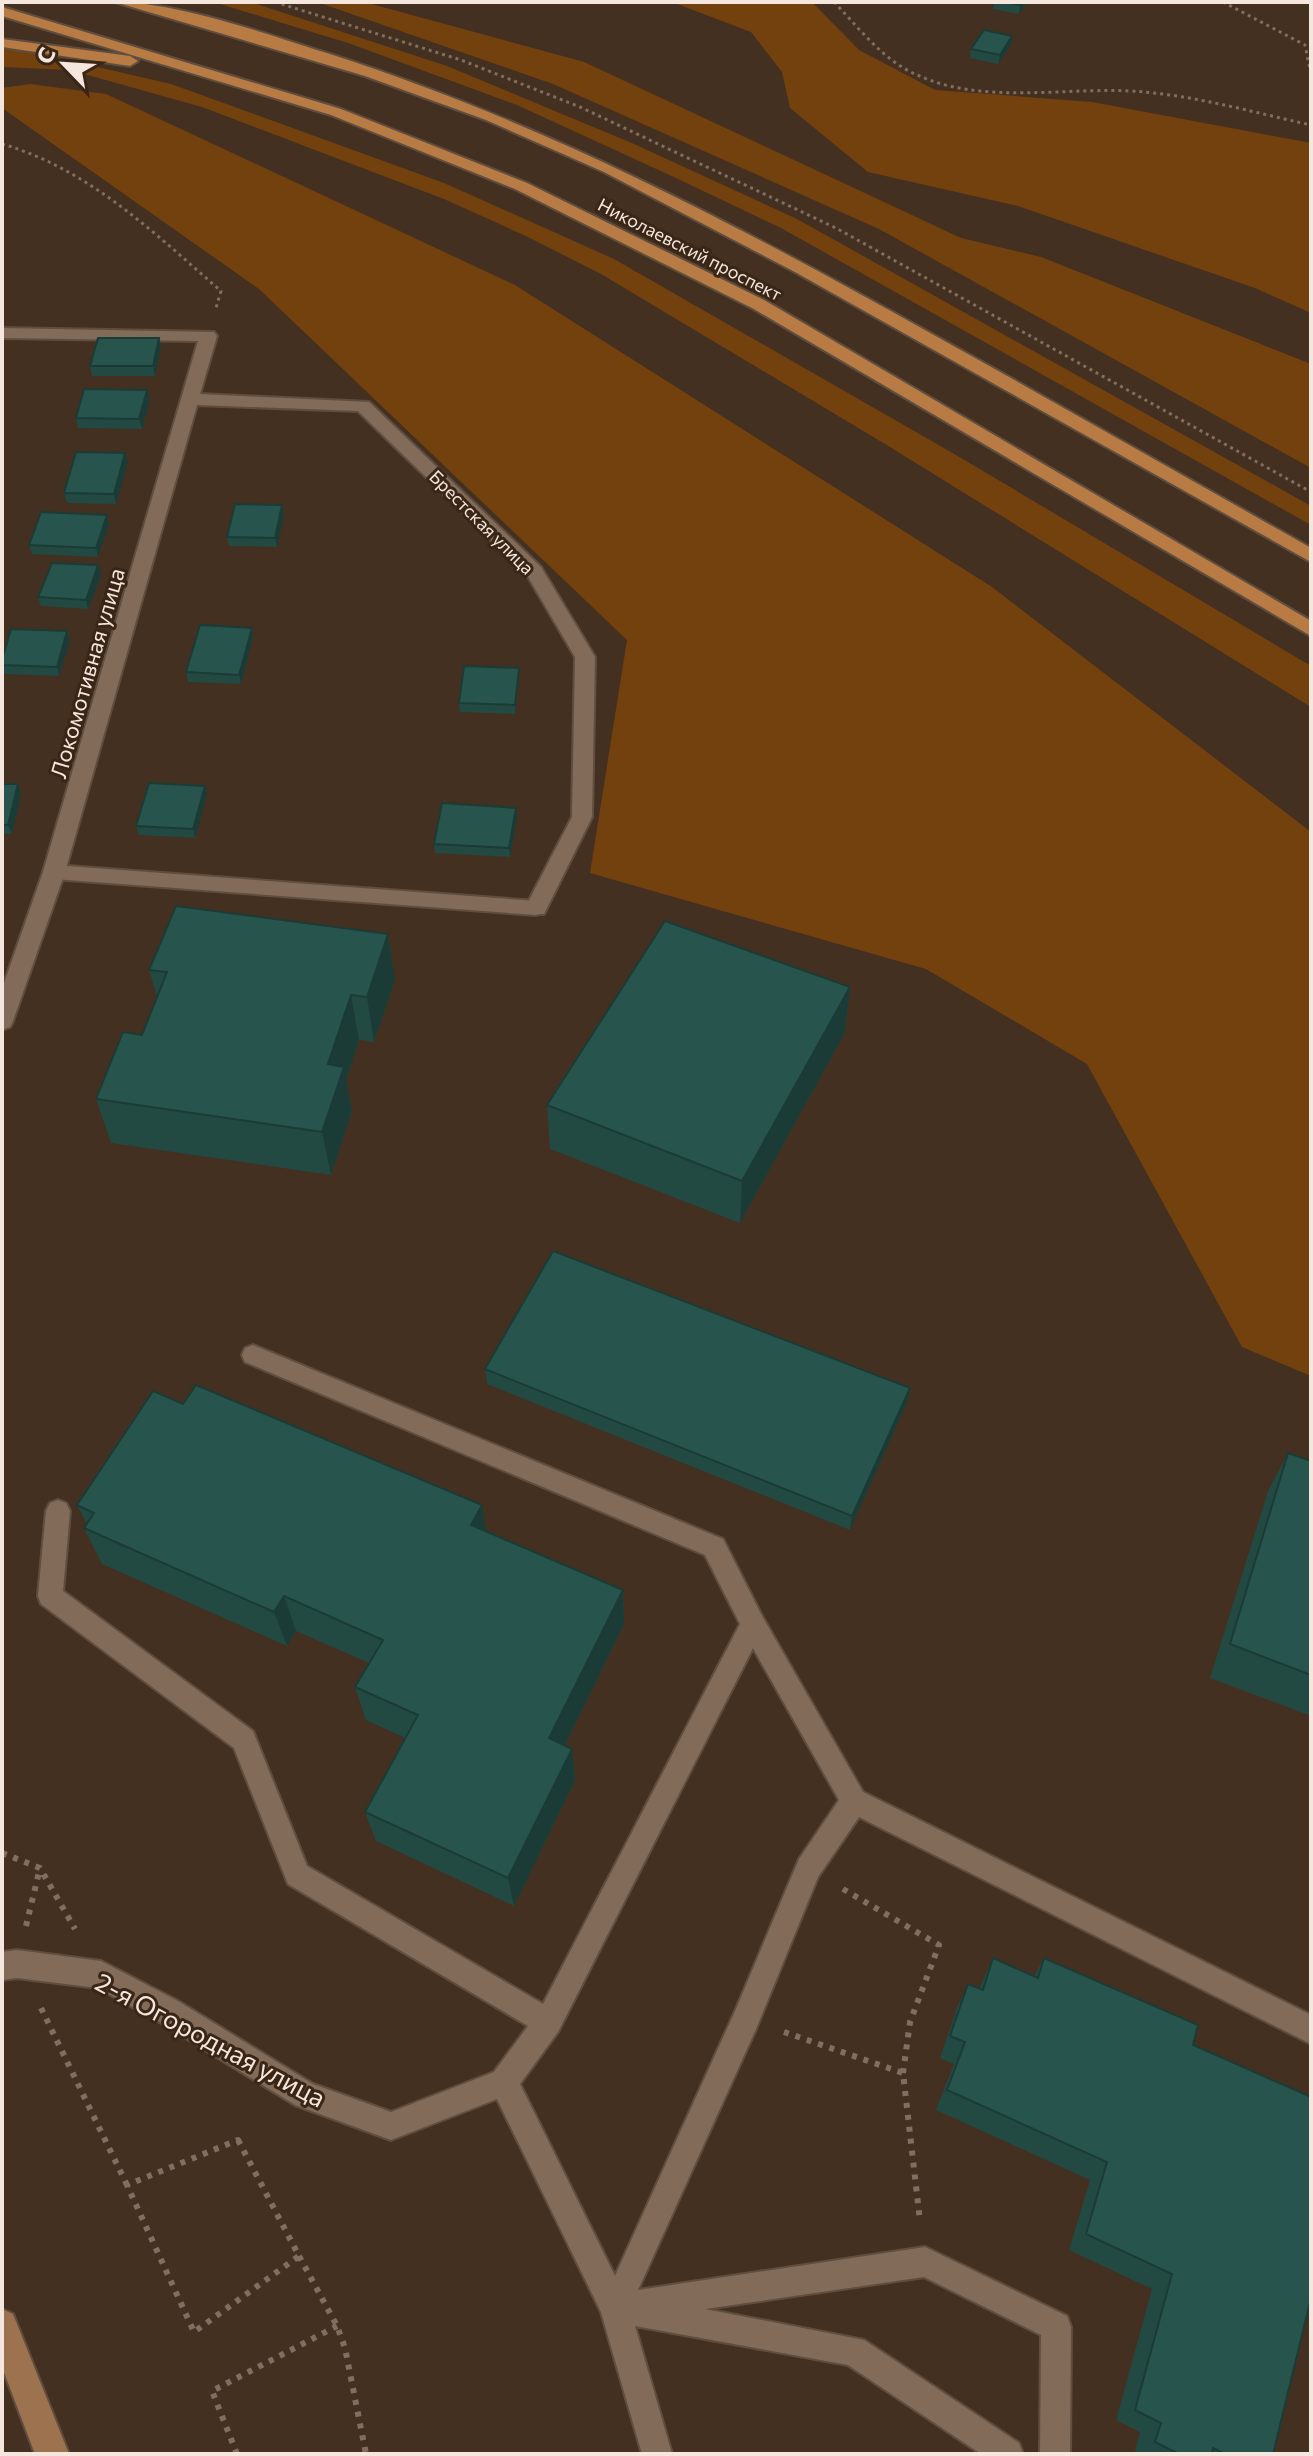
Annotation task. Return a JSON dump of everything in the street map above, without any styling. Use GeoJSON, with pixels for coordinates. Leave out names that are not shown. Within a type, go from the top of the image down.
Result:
{"type":"FeatureCollection","features":[{"type":"Feature","properties":{"kind":"main road","name":"Николаевский проспект"},"geometry":{"type":"LineString","coordinates":[[122,2],[222,25],[338,60],[421,90],[610,169],[816,275],[1311,556]]}},
{"type":"Feature","properties":{"kind":"main road","name":"Николаевский проспект"},"geometry":{"type":"LineString","coordinates":[[2,11],[336,112],[521,186],[758,304],[1311,630]]}},
{"type":"Feature","properties":{"kind":"main road"},"geometry":{"type":"LineString","coordinates":[[2,43],[215,76]]}},
{"type":"Feature","properties":{"kind":"main road"},"geometry":{"type":"LineString","coordinates":[[2,2325],[52,2454]]}},
{"type":"Feature","properties":{"kind":"street"},"geometry":{"type":"LineString","coordinates":[[2,333],[208,336]]}},
{"type":"Feature","properties":{"kind":"street","name":"Локомотивная улица"},"geometry":{"type":"LineString","coordinates":[[2,1021],[54,872],[208,336]]}},
{"type":"Feature","properties":{"kind":"street","name":"Брестская улица"},"geometry":{"type":"LineString","coordinates":[[192,399],[363,406],[534,571],[585,657],[582,817],[536,908]]}},
{"type":"Feature","properties":{"kind":"lane"},"geometry":{"type":"LineString","coordinates":[[54,872],[536,908]]}},
{"type":"Feature","properties":{"kind":"lane"},"geometry":{"type":"LineString","coordinates":[[253,1355],[714,1547],[753,1624],[854,1801],[1311,2030]]}},
{"type":"Feature","properties":{"kind":"lane"},"geometry":{"type":"LineString","coordinates":[[58,1511],[50,1596],[244,1740],[297,1875],[548,2022]]}},
{"type":"Feature","properties":{"kind":"lane"},"geometry":{"type":"LineString","coordinates":[[657,2454],[615,2308],[504,2082],[548,2022],[753,1624]]}},
{"type":"Feature","properties":{"kind":"lane"},"geometry":{"type":"LineString","coordinates":[[615,2308],[746,2019],[808,1868],[854,1801]]}},
{"type":"Feature","properties":{"kind":"lane","name":"2-я Огородная улица"},"geometry":{"type":"LineString","coordinates":[[10,1965],[101,1975],[168,2011],[305,2095],[391,2126],[504,2082]]}},
{"type":"Feature","properties":{"kind":"lane"},"geometry":{"type":"LineString","coordinates":[[615,2308],[925,2262],[1056,2327],[1055,2454]]}},
{"type":"Feature","properties":{"kind":"lane"},"geometry":{"type":"LineString","coordinates":[[615,2308],[853,2351],[1008,2454]]}},
{"type":"Feature","properties":{"kind":"path"},"geometry":{"type":"LineString","coordinates":[[275,2],[461,60],[580,107],[836,228],[1311,492]]}},
{"type":"Feature","properties":{"kind":"path"},"geometry":{"type":"LineString","coordinates":[[834,2],[900,67],[927,79],[964,86],[1036,91],[1122,90],[1169,96],[1311,125]]}},
{"type":"Feature","properties":{"kind":"path"},"geometry":{"type":"LineString","coordinates":[[1223,2],[1305,45],[1311,74]]}},
{"type":"Feature","properties":{"kind":"path"},"geometry":{"type":"LineString","coordinates":[[2,144],[17,147],[93,184],[221,291],[208,336]]}},
{"type":"Feature","properties":{"kind":"path"},"geometry":{"type":"LineString","coordinates":[[2,1853],[40,1868],[101,1975]]}},
{"type":"Feature","properties":{"kind":"path"},"geometry":{"type":"LineString","coordinates":[[40,1868],[10,1965],[127,2185],[194,2332],[299,2256]]}},
{"type":"Feature","properties":{"kind":"path"},"geometry":{"type":"LineString","coordinates":[[808,1868],[939,1945],[910,2022],[903,2073],[925,2262]]}},
{"type":"Feature","properties":{"kind":"path"},"geometry":{"type":"LineString","coordinates":[[746,2019],[903,2073]]}},
{"type":"Feature","properties":{"kind":"path"},"geometry":{"type":"LineString","coordinates":[[127,2185],[238,2140],[337,2326],[345,2348],[366,2454]]}},
{"type":"Feature","properties":{"kind":"path"},"geometry":{"type":"LineString","coordinates":[[237,2454],[212,2391],[337,2326]]}},
{"type":"Feature","properties":{"kind":"shaded area"},"geometry":{"type":"Polygon","coordinates":[[[214,2],[250,2],[447,66],[634,144],[797,219],[1311,506],[1311,525],[781,228],[517,105],[351,44],[214,2]]]}},
{"type":"Feature","properties":{"kind":"shaded area"},"geometry":{"type":"Polygon","coordinates":[[[317,2],[364,2],[584,62],[961,238],[1041,257],[1311,364],[1311,468],[879,229],[553,84],[317,2]]]}},
{"type":"Feature","properties":{"kind":"shaded area"},"geometry":{"type":"Polygon","coordinates":[[[672,2],[812,2],[859,50],[935,90],[1092,102],[1311,143],[1311,313],[1255,288],[1018,206],[868,172],[790,108],[782,72],[751,32],[672,2]]]}},
{"type":"Feature","properties":{"kind":"shaded area"},"geometry":{"type":"Polygon","coordinates":[[[2,45],[171,84],[444,183],[614,259],[956,455],[1311,666],[1311,707],[885,444],[601,274],[526,236],[444,199],[202,107],[70,70],[2,67],[2,45]]]}},
{"type":"Feature","properties":{"kind":"shaded area"},"geometry":{"type":"Polygon","coordinates":[[[30,84],[106,94],[515,285],[992,587],[1311,832],[1311,1376],[1242,1347],[1087,1064],[926,969],[590,873],[627,640],[259,289],[2,108],[2,88],[30,84]]]}},
{"type":"Feature","properties":{"kind":"building"},"geometry":{"type":"Polygon","coordinates":[[[984,30],[1012,36],[1000,55],[971,49],[984,30]]]}},
{"type":"Feature","properties":{"kind":"building"},"geometry":{"type":"Polygon","coordinates":[[[98,338],[159,338],[153,366],[90,366],[98,338]]]}},
{"type":"Feature","properties":{"kind":"building"},"geometry":{"type":"Polygon","coordinates":[[[84,389],[147,390],[139,419],[76,418],[84,389]]]}},
{"type":"Feature","properties":{"kind":"building"},"geometry":{"type":"Polygon","coordinates":[[[76,452],[125,453],[114,494],[64,493],[76,452]]]}},
{"type":"Feature","properties":{"kind":"building"},"geometry":{"type":"Polygon","coordinates":[[[235,504],[282,505],[275,538],[227,537],[235,504]]]}},
{"type":"Feature","properties":{"kind":"building"},"geometry":{"type":"Polygon","coordinates":[[[41,512],[107,515],[96,548],[29,545],[41,512]]]}},
{"type":"Feature","properties":{"kind":"building"},"geometry":{"type":"Polygon","coordinates":[[[52,563],[98,565],[86,600],[38,597],[52,563]]]}},
{"type":"Feature","properties":{"kind":"building"},"geometry":{"type":"Polygon","coordinates":[[[200,625],[252,628],[239,675],[186,672],[200,625]]]}},
{"type":"Feature","properties":{"kind":"building"},"geometry":{"type":"Polygon","coordinates":[[[11,629],[67,631],[57,667],[2,665],[11,629]]]}},
{"type":"Feature","properties":{"kind":"building"},"geometry":{"type":"Polygon","coordinates":[[[464,666],[519,668],[515,705],[459,703],[464,666]]]}},
{"type":"Feature","properties":{"kind":"building"},"geometry":{"type":"Polygon","coordinates":[[[149,783],[205,786],[193,829],[136,826],[149,783]]]}},
{"type":"Feature","properties":{"kind":"building"},"geometry":{"type":"Polygon","coordinates":[[[2,784],[18,784],[8,825],[2,825],[2,784]]]}},
{"type":"Feature","properties":{"kind":"building"},"geometry":{"type":"Polygon","coordinates":[[[442,803],[516,808],[509,848],[434,844],[442,803]]]}},
{"type":"Feature","properties":{"kind":"building"},"geometry":{"type":"Polygon","coordinates":[[[176,906],[388,934],[367,997],[351,995],[328,1064],[344,1067],[322,1132],[96,1099],[123,1032],[142,1035],[167,972],[149,970],[176,906]]]}},
{"type":"Feature","properties":{"kind":"building"},"geometry":{"type":"Polygon","coordinates":[[[665,921],[850,987],[742,1181],[547,1105],[665,921]]]}},
{"type":"Feature","properties":{"kind":"building"},"geometry":{"type":"Polygon","coordinates":[[[553,1251],[910,1388],[852,1516],[485,1369],[553,1251]]]}},
{"type":"Feature","properties":{"kind":"building"},"geometry":{"type":"Polygon","coordinates":[[[196,1385],[482,1505],[471,1525],[623,1590],[549,1738],[572,1749],[508,1878],[365,1812],[418,1715],[355,1687],[383,1640],[284,1596],[274,1612],[84,1528],[94,1513],[77,1505],[153,1391],[183,1404],[196,1385]]]}},
{"type":"Feature","properties":{"kind":"building"},"geometry":{"type":"Polygon","coordinates":[[[1288,1453],[1311,1461],[1311,1675],[1230,1644],[1288,1453]]]}},
{"type":"Feature","properties":{"kind":"building"},"geometry":{"type":"Polygon","coordinates":[[[993,1958],[1038,1978],[1044,1958],[1198,2025],[1193,2045],[1311,2097],[1311,2298],[1273,2454],[1225,2454],[1213,2448],[1212,2454],[1179,2454],[1155,2442],[1161,2423],[1135,2410],[1172,2274],[1086,2234],[1107,2162],[947,2090],[965,2042],[950,2036],[968,1984],[983,1990],[993,1958]]]}}]}
